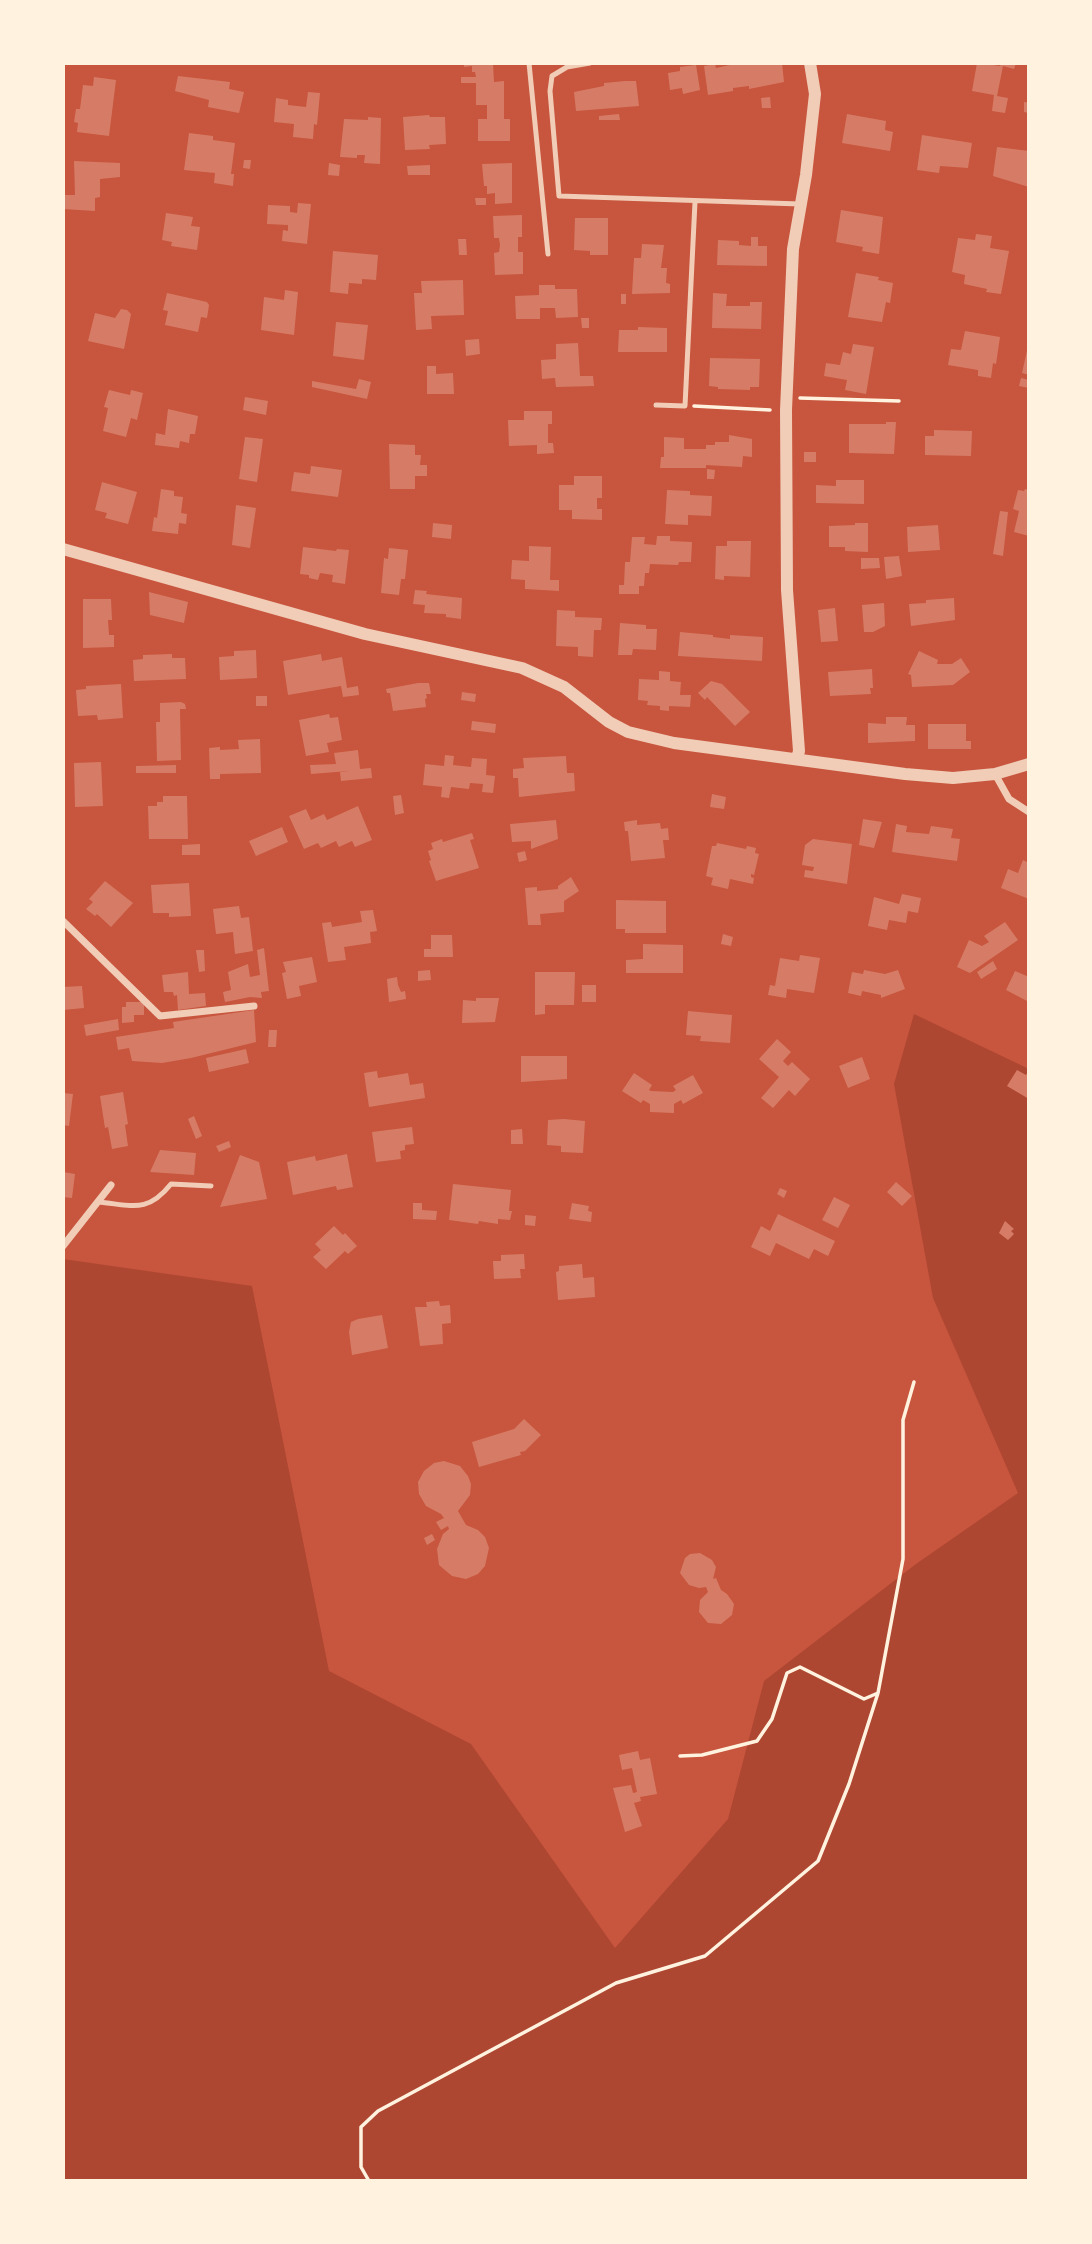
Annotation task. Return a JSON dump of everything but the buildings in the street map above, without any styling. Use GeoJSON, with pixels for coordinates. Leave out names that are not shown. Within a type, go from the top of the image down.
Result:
{"type":"FeatureCollection","features":[{"type":"Feature","properties":{"kind":"street"},"geometry":{"type":"LineString","coordinates":[[797,759],[799,751],[787,590],[786,404],[793,249],[806,175],[815,94],[810,63]]}},
{"type":"Feature","properties":{"kind":"street"},"geometry":{"type":"LineString","coordinates":[[63,549],[365,634],[522,668],[564,687],[609,722],[644,737],[941,777],[995,774],[1029,764]]}},
{"type":"Feature","properties":{"kind":"street"},"geometry":{"type":"LineString","coordinates":[[995,774],[1009,799],[1029,812]]}},
{"type":"Feature","properties":{"kind":"street"},"geometry":{"type":"LineString","coordinates":[[63,920],[160,1016],[254,1006]]}},
{"type":"Feature","properties":{"kind":"street"},"geometry":{"type":"LineString","coordinates":[[63,1246],[111,1185]]}},
{"type":"Feature","properties":{"kind":"lane"},"geometry":{"type":"LineString","coordinates":[[529,63],[548,254]]}},
{"type":"Feature","properties":{"kind":"lane"},"geometry":{"type":"LineString","coordinates":[[559,197],[550,92],[552,76],[567,67],[590,63]]}},
{"type":"Feature","properties":{"kind":"lane"},"geometry":{"type":"LineString","coordinates":[[542,197],[800,204]]}},
{"type":"Feature","properties":{"kind":"lane"},"geometry":{"type":"LineString","coordinates":[[656,405],[685,406],[695,202]]}},
{"type":"Feature","properties":{"kind":"lane"},"geometry":{"type":"LineString","coordinates":[[98,1202],[142,1206],[159,1199],[171,1184],[211,1186]]}},
{"type":"Feature","properties":{"kind":"path"},"geometry":{"type":"LineString","coordinates":[[685,406],[899,401]]}},
{"type":"Feature","properties":{"kind":"path"},"geometry":{"type":"LineString","coordinates":[[369,2181],[361,2167],[361,2127],[378,2112],[616,1983],[705,1956],[818,1861],[849,1784],[878,1693],[903,1559],[903,1420],[914,1382]]}},
{"type":"Feature","properties":{"kind":"path"},"geometry":{"type":"LineString","coordinates":[[680,1756],[702,1755],[757,1741],[772,1719],[787,1673],[800,1667],[864,1699],[878,1693]]}},
{"type":"Feature","properties":{"kind":"shaded area"},"geometry":{"type":"Polygon","coordinates":[[[914,1014],[1029,1069],[1029,2181],[63,2181],[63,1259],[252,1286],[329,1671],[471,1744],[615,1948],[728,1819],[764,1681],[916,1564],[1018,1493],[933,1298],[894,1084],[914,1014]]]}}]}
